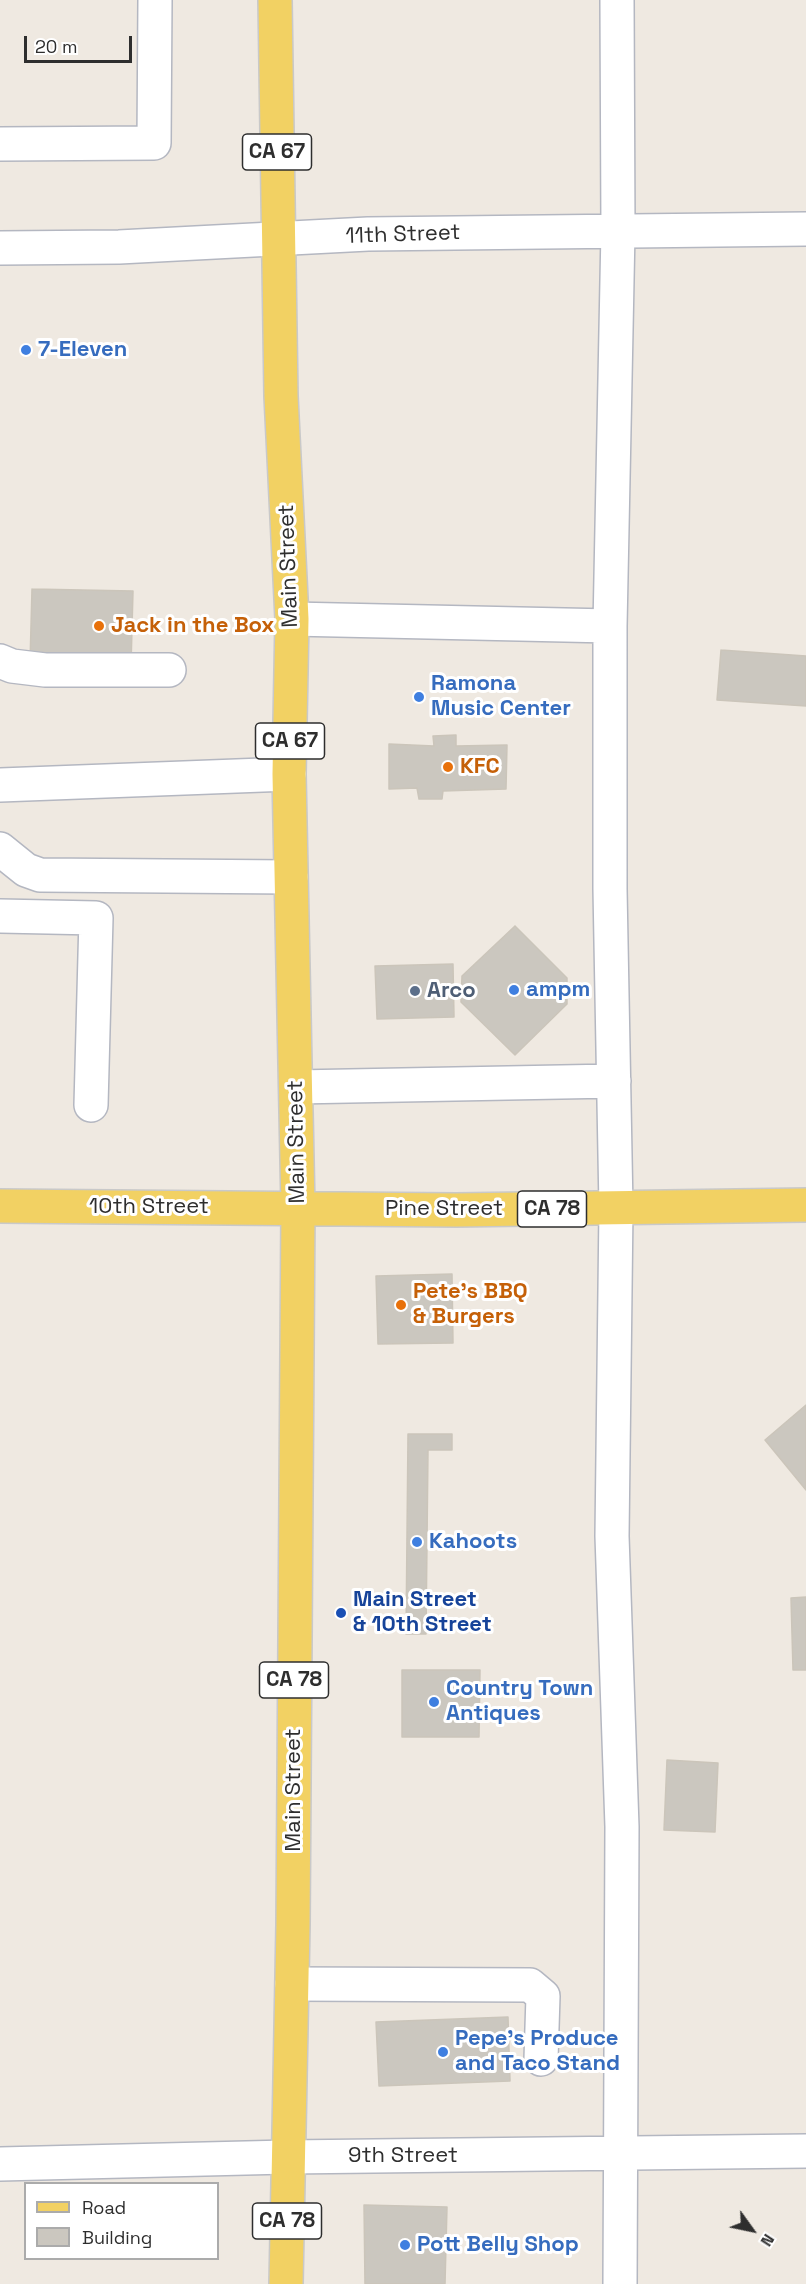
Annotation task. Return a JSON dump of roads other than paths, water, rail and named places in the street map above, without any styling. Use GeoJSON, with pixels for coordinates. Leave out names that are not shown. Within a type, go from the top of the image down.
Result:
{"type":"FeatureCollection","features":[{"type":"Feature","properties":{"kind":"main road","name":"Main Street"},"geometry":{"type":"LineString","coordinates":[[275,0],[281,396],[292,619],[289,774],[298,1208],[292,1984],[286,2284]]}},
{"type":"Feature","properties":{"kind":"main road","name":"Pine Street"},"geometry":{"type":"LineString","coordinates":[[298,1208],[616,1208],[806,1205]]}},
{"type":"Feature","properties":{"kind":"main road","name":"10th Street"},"geometry":{"type":"LineString","coordinates":[[0,1206],[298,1208]]}},
{"type":"Feature","properties":{"kind":"street"},"geometry":{"type":"LineString","coordinates":[[0,144],[154,143],[155,0]]}},
{"type":"Feature","properties":{"kind":"street"},"geometry":{"type":"LineString","coordinates":[[617,0],[618,231],[610,626],[616,1208],[612,1536],[622,1827],[620,2284]]}},
{"type":"Feature","properties":{"kind":"street","name":"11th Street"},"geometry":{"type":"LineString","coordinates":[[0,248],[278,241],[368,234],[806,229]]}},
{"type":"Feature","properties":{"kind":"street"},"geometry":{"type":"LineString","coordinates":[[292,619],[610,626]]}},
{"type":"Feature","properties":{"kind":"street"},"geometry":{"type":"LineString","coordinates":[[0,661],[12,666],[45,670],[169,670]]}},
{"type":"Feature","properties":{"kind":"street"},"geometry":{"type":"LineString","coordinates":[[0,785],[289,774]]}},
{"type":"Feature","properties":{"kind":"street"},"geometry":{"type":"LineString","coordinates":[[0,849],[26,870],[40,875],[291,877]]}},
{"type":"Feature","properties":{"kind":"street"},"geometry":{"type":"LineString","coordinates":[[0,916],[96,918],[91,1105]]}},
{"type":"Feature","properties":{"kind":"street"},"geometry":{"type":"LineString","coordinates":[[296,1087],[614,1081]]}},
{"type":"Feature","properties":{"kind":"street"},"geometry":{"type":"LineString","coordinates":[[292,1984],[530,1985],[543,1996],[541,2059]]}},
{"type":"Feature","properties":{"kind":"street","name":"9th Street"},"geometry":{"type":"LineString","coordinates":[[0,2164],[287,2157],[621,2155],[806,2151]]}},
{"type":"Feature","properties":{"kind":"place","name":"7-Eleven"},"geometry":{"type":"Point","coordinates":[26,350]}},
{"type":"Feature","properties":{"kind":"place","name":"Jack in the Box"},"geometry":{"type":"Point","coordinates":[99,626]}},
{"type":"Feature","properties":{"kind":"place","name":"Ramona Music Center"},"geometry":{"type":"Point","coordinates":[419,697]}},
{"type":"Feature","properties":{"kind":"place","name":"KFC"},"geometry":{"type":"Point","coordinates":[448,767]}},
{"type":"Feature","properties":{"kind":"place","name":"ampm"},"geometry":{"type":"Point","coordinates":[514,990]}},
{"type":"Feature","properties":{"kind":"place","name":"Arco"},"geometry":{"type":"Point","coordinates":[415,991]}},
{"type":"Feature","properties":{"kind":"place","name":"Pete's BBQ & Burgers"},"geometry":{"type":"Point","coordinates":[401,1305]}},
{"type":"Feature","properties":{"kind":"place","name":"Kahoots"},"geometry":{"type":"Point","coordinates":[417,1542]}},
{"type":"Feature","properties":{"kind":"place","name":"Main Street & 10th Street"},"geometry":{"type":"Point","coordinates":[341,1613]}},
{"type":"Feature","properties":{"kind":"place","name":"Country Town Antiques"},"geometry":{"type":"Point","coordinates":[434,1702]}},
{"type":"Feature","properties":{"kind":"place","name":"Pepe's Produce and Taco Stand"},"geometry":{"type":"Point","coordinates":[443,2052]}},
{"type":"Feature","properties":{"kind":"place","name":"Pott Belly Shop"},"geometry":{"type":"Point","coordinates":[405,2245]}}]}
